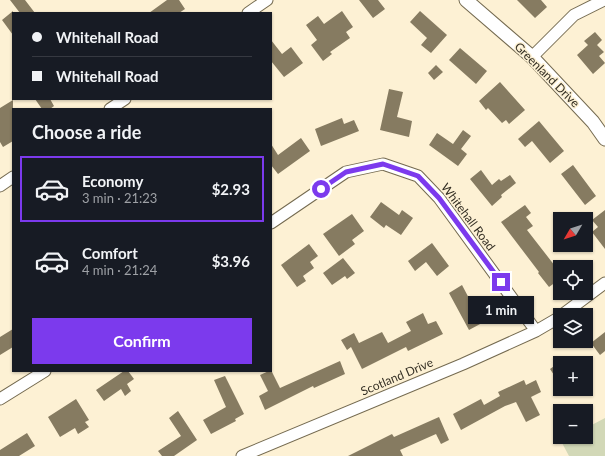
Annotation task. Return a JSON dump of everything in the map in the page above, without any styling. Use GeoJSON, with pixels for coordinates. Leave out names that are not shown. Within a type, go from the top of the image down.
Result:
{"type":"FeatureCollection","features":[{"type":"Feature","properties":{"kind":"street"},"geometry":{"type":"LineString","coordinates":[[249,12],[267,0]]}},
{"type":"Feature","properties":{"kind":"street","name":"Greenland Drive"},"geometry":{"type":"LineString","coordinates":[[466,0],[532,57],[592,122],[605,139]]}},
{"type":"Feature","properties":{"kind":"street"},"geometry":{"type":"LineString","coordinates":[[532,57],[574,15],[604,0]]}},
{"type":"Feature","properties":{"kind":"street"},"geometry":{"type":"LineString","coordinates":[[112,108],[124,100]]}},
{"type":"Feature","properties":{"kind":"street","name":"Whitehall Road"},"geometry":{"type":"LineString","coordinates":[[272,222],[346,172],[383,164],[418,176],[439,198],[536,331]]}},
{"type":"Feature","properties":{"kind":"street"},"geometry":{"type":"LineString","coordinates":[[0,186],[12,178]]}},
{"type":"Feature","properties":{"kind":"street","name":"Scotland Drive"},"geometry":{"type":"LineString","coordinates":[[572,308],[605,283]]}},
{"type":"Feature","properties":{"kind":"street","name":"Scotland Drive"},"geometry":{"type":"LineString","coordinates":[[242,456],[463,364],[536,331],[553,321]]}},
{"type":"Feature","properties":{"kind":"street"},"geometry":{"type":"LineString","coordinates":[[0,399],[43,372]]}},
{"type":"Feature","properties":{"kind":"green space"},"geometry":{"type":"Polygon","coordinates":[[[605,418],[605,456],[569,456],[563,444],[593,444],[593,424],[605,418]]]}},
{"type":"Feature","properties":{"kind":"building"},"geometry":{"type":"Polygon","coordinates":[[[10,0],[25,0],[34,12],[19,12],[10,0]]]}},
{"type":"Feature","properties":{"kind":"building"},"geometry":{"type":"Polygon","coordinates":[[[167,0],[179,0],[185,9],[180,12],[150,12],[167,0]]]}},
{"type":"Feature","properties":{"kind":"building"},"geometry":{"type":"Polygon","coordinates":[[[359,0],[378,0],[385,9],[373,18],[359,0]]]}},
{"type":"Feature","properties":{"kind":"building"},"geometry":{"type":"Polygon","coordinates":[[[517,0],[541,0],[547,7],[535,18],[517,0]]]}},
{"type":"Feature","properties":{"kind":"building"},"geometry":{"type":"Polygon","coordinates":[[[13,11],[12,34],[2,20],[13,11]]]}},
{"type":"Feature","properties":{"kind":"building"},"geometry":{"type":"Polygon","coordinates":[[[342,11],[353,27],[346,32],[350,38],[330,52],[332,54],[323,61],[311,45],[317,40],[306,25],[318,16],[324,24],[342,11]]]}},
{"type":"Feature","properties":{"kind":"building"},"geometry":{"type":"Polygon","coordinates":[[[420,11],[447,35],[431,53],[421,45],[427,38],[410,22],[420,11]]]}},
{"type":"Feature","properties":{"kind":"building"},"geometry":{"type":"Polygon","coordinates":[[[595,32],[602,40],[597,45],[604,52],[599,56],[605,63],[593,74],[577,55],[588,45],[584,41],[595,32]]]}},
{"type":"Feature","properties":{"kind":"building"},"geometry":{"type":"Polygon","coordinates":[[[272,41],[282,54],[291,47],[303,63],[284,77],[272,62],[272,41]]]}},
{"type":"Feature","properties":{"kind":"building"},"geometry":{"type":"Polygon","coordinates":[[[460,48],[487,71],[476,84],[449,60],[460,48]]]}},
{"type":"Feature","properties":{"kind":"building"},"geometry":{"type":"Polygon","coordinates":[[[436,65],[443,72],[434,80],[428,73],[436,65]]]}},
{"type":"Feature","properties":{"kind":"building"},"geometry":{"type":"Polygon","coordinates":[[[500,82],[525,110],[509,124],[506,120],[502,123],[488,108],[486,110],[479,101],[500,82]]]}},
{"type":"Feature","properties":{"kind":"building"},"geometry":{"type":"Polygon","coordinates":[[[389,89],[403,92],[397,117],[412,121],[409,137],[380,130],[389,89]]]}},
{"type":"Feature","properties":{"kind":"building"},"geometry":{"type":"Polygon","coordinates":[[[13,100],[12,142],[3,147],[0,142],[0,108],[13,100]]]}},
{"type":"Feature","properties":{"kind":"building"},"geometry":{"type":"Polygon","coordinates":[[[36,100],[51,100],[54,106],[51,108],[41,108],[36,100]]]}},
{"type":"Feature","properties":{"kind":"building"},"geometry":{"type":"Polygon","coordinates":[[[342,118],[344,124],[354,120],[359,131],[321,146],[315,129],[342,118]]]}},
{"type":"Feature","properties":{"kind":"building"},"geometry":{"type":"Polygon","coordinates":[[[539,121],[564,151],[550,163],[532,141],[525,147],[518,139],[539,121]]]}},
{"type":"Feature","properties":{"kind":"building"},"geometry":{"type":"Polygon","coordinates":[[[463,130],[471,136],[461,149],[467,154],[458,166],[429,145],[437,133],[453,144],[463,130]]]}},
{"type":"Feature","properties":{"kind":"building"},"geometry":{"type":"Polygon","coordinates":[[[301,138],[310,151],[278,174],[272,166],[272,146],[278,155],[301,138]]]}},
{"type":"Feature","properties":{"kind":"building"},"geometry":{"type":"Polygon","coordinates":[[[573,165],[596,196],[585,205],[561,174],[573,165]]]}},
{"type":"Feature","properties":{"kind":"building"},"geometry":{"type":"Polygon","coordinates":[[[481,170],[492,185],[499,179],[501,181],[510,175],[516,183],[501,195],[502,197],[492,206],[470,179],[481,170]]]}},
{"type":"Feature","properties":{"kind":"building"},"geometry":{"type":"Polygon","coordinates":[[[381,202],[399,215],[402,210],[413,218],[401,235],[386,225],[384,228],[370,217],[381,202]]]}},
{"type":"Feature","properties":{"kind":"building"},"geometry":{"type":"Polygon","coordinates":[[[525,205],[531,213],[526,217],[533,226],[527,230],[553,263],[553,284],[549,287],[501,222],[525,205]]]}},
{"type":"Feature","properties":{"kind":"building"},"geometry":{"type":"Polygon","coordinates":[[[605,210],[605,249],[593,233],[593,231],[598,227],[593,219],[605,210]]]}},
{"type":"Feature","properties":{"kind":"building"},"geometry":{"type":"Polygon","coordinates":[[[352,214],[364,231],[352,240],[355,244],[339,256],[323,234],[352,214]]]}},
{"type":"Feature","properties":{"kind":"building"},"geometry":{"type":"Polygon","coordinates":[[[432,243],[449,266],[437,276],[426,262],[415,271],[408,261],[432,243]]]}},
{"type":"Feature","properties":{"kind":"building"},"geometry":{"type":"Polygon","coordinates":[[[309,244],[318,256],[310,262],[314,268],[303,276],[306,281],[297,287],[281,265],[309,244]]]}},
{"type":"Feature","properties":{"kind":"building"},"geometry":{"type":"Polygon","coordinates":[[[343,258],[355,273],[347,279],[345,276],[332,285],[323,273],[343,258]]]}},
{"type":"Feature","properties":{"kind":"building"},"geometry":{"type":"Polygon","coordinates":[[[462,285],[482,323],[469,330],[449,293],[462,285]]]}},
{"type":"Feature","properties":{"kind":"building"},"geometry":{"type":"Polygon","coordinates":[[[423,313],[428,324],[436,321],[443,334],[408,351],[406,347],[362,369],[351,347],[347,350],[341,340],[354,333],[359,343],[382,332],[388,343],[411,331],[406,322],[423,313]]]}},
{"type":"Feature","properties":{"kind":"building"},"geometry":{"type":"Polygon","coordinates":[[[12,330],[12,348],[0,355],[0,337],[12,330]]]}},
{"type":"Feature","properties":{"kind":"building"},"geometry":{"type":"Polygon","coordinates":[[[605,332],[605,351],[600,355],[593,346],[593,341],[605,332]]]}},
{"type":"Feature","properties":{"kind":"building"},"geometry":{"type":"Polygon","coordinates":[[[340,361],[345,374],[314,388],[313,386],[265,410],[259,396],[268,391],[260,375],[267,372],[272,372],[280,388],[340,361]]]}},
{"type":"Feature","properties":{"kind":"building"},"geometry":{"type":"Polygon","coordinates":[[[123,372],[129,372],[134,379],[127,384],[131,391],[125,396],[121,389],[104,401],[96,390],[123,372]]]}},
{"type":"Feature","properties":{"kind":"building"},"geometry":{"type":"Polygon","coordinates":[[[225,376],[244,414],[235,419],[236,421],[211,434],[203,420],[226,407],[214,380],[225,376]]]}},
{"type":"Feature","properties":{"kind":"building"},"geometry":{"type":"Polygon","coordinates":[[[524,380],[526,385],[536,380],[541,392],[531,397],[540,415],[526,422],[516,402],[505,406],[461,430],[453,414],[481,399],[484,405],[500,396],[498,392],[524,380]]]}},
{"type":"Feature","properties":{"kind":"building"},"geometry":{"type":"Polygon","coordinates":[[[76,399],[89,420],[85,422],[89,427],[78,434],[75,428],[60,437],[48,417],[76,399]]]}},
{"type":"Feature","properties":{"kind":"building"},"geometry":{"type":"Polygon","coordinates":[[[178,411],[197,440],[174,456],[162,456],[158,451],[181,436],[169,418],[178,411]]]}},
{"type":"Feature","properties":{"kind":"building"},"geometry":{"type":"Polygon","coordinates":[[[439,417],[449,440],[441,444],[436,434],[400,450],[403,456],[348,456],[392,434],[394,437],[439,417]]]}},
{"type":"Feature","properties":{"kind":"building"},"geometry":{"type":"Polygon","coordinates":[[[27,433],[35,446],[19,456],[0,456],[0,450],[27,433]]]}},
{"type":"Feature","properties":{"kind":"route"},"geometry":{"type":"LineString","coordinates":[[321,189],[346,172],[383,164],[418,176],[439,198],[501,282]]}}]}
